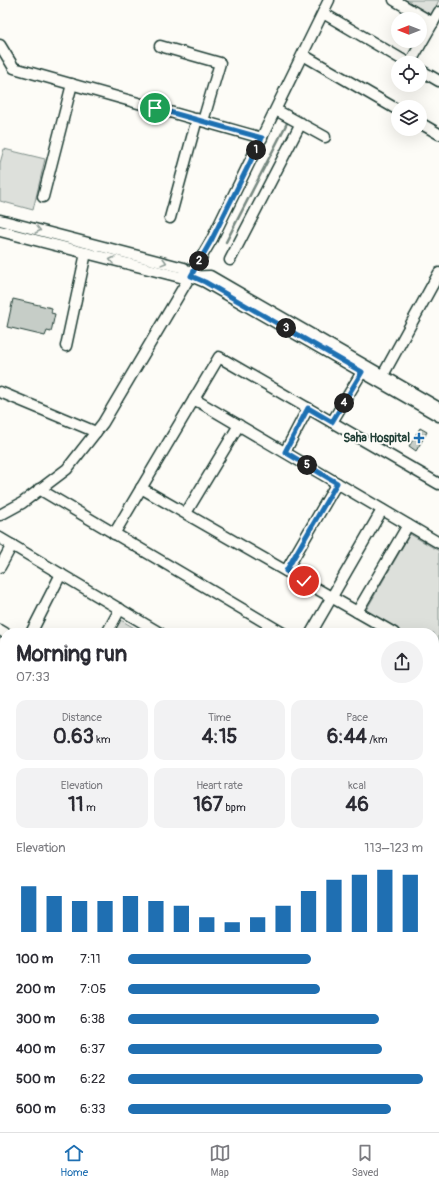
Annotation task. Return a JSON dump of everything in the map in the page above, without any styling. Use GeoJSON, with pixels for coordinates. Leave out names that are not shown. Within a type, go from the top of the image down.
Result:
{"type":"FeatureCollection","features":[{"type":"Feature","properties":{"kind":"street"},"geometry":{"type":"LineString","coordinates":[[0,515],[22,502],[67,469],[103,423],[212,239],[329,0]]}},
{"type":"Feature","properties":{"kind":"street"},"geometry":{"type":"LineString","coordinates":[[394,0],[433,23]]}},
{"type":"Feature","properties":{"kind":"street"},"geometry":{"type":"LineString","coordinates":[[413,56],[439,12]]}},
{"type":"Feature","properties":{"kind":"street"},"geometry":{"type":"LineString","coordinates":[[323,14],[397,56]]}},
{"type":"Feature","properties":{"kind":"street"},"geometry":{"type":"LineString","coordinates":[[0,45],[14,68],[262,138]]}},
{"type":"Feature","properties":{"kind":"street"},"geometry":{"type":"LineString","coordinates":[[160,46],[220,63],[200,120],[170,218]]}},
{"type":"Feature","properties":{"kind":"street"},"geometry":{"type":"LineString","coordinates":[[303,55],[391,106]]}},
{"type":"Feature","properties":{"kind":"street"},"geometry":{"type":"LineString","coordinates":[[427,74],[439,81]]}},
{"type":"Feature","properties":{"kind":"street"},"geometry":{"type":"LineString","coordinates":[[43,197],[72,84]]}},
{"type":"Feature","properties":{"kind":"street"},"geometry":{"type":"LineString","coordinates":[[276,110],[325,137]]}},
{"type":"Feature","properties":{"kind":"street"},"geometry":{"type":"LineString","coordinates":[[230,260],[301,123]]}},
{"type":"Feature","properties":{"kind":"street"},"geometry":{"type":"LineString","coordinates":[[427,127],[439,134]]}},
{"type":"Feature","properties":{"kind":"street"},"geometry":{"type":"LineString","coordinates":[[0,220],[184,268],[191,276]]}},
{"type":"Feature","properties":{"kind":"street"},"geometry":{"type":"LineString","coordinates":[[0,231],[180,277],[210,276],[439,416]]}},
{"type":"Feature","properties":{"kind":"street"},"geometry":{"type":"LineString","coordinates":[[66,346],[86,253]]}},
{"type":"Feature","properties":{"kind":"street"},"geometry":{"type":"LineString","coordinates":[[383,375],[439,273]]}},
{"type":"Feature","properties":{"kind":"street"},"geometry":{"type":"LineString","coordinates":[[114,534],[219,357],[439,484]]}},
{"type":"Feature","properties":{"kind":"street"},"geometry":{"type":"LineString","coordinates":[[364,369],[383,375],[439,408]]}},
{"type":"Feature","properties":{"kind":"street"},"geometry":{"type":"LineString","coordinates":[[332,422],[364,369]]}},
{"type":"Feature","properties":{"kind":"street"},"geometry":{"type":"LineString","coordinates":[[0,392],[96,432]]}},
{"type":"Feature","properties":{"kind":"street"},"geometry":{"type":"LineString","coordinates":[[194,399],[439,544]]}},
{"type":"Feature","properties":{"kind":"street"},"geometry":{"type":"LineString","coordinates":[[285,452],[308,408]]}},
{"type":"Feature","properties":{"kind":"street"},"geometry":{"type":"LineString","coordinates":[[186,513],[239,425]]}},
{"type":"Feature","properties":{"kind":"street"},"geometry":{"type":"LineString","coordinates":[[286,571],[337,483]]}},
{"type":"Feature","properties":{"kind":"street"},"geometry":{"type":"LineString","coordinates":[[141,488],[385,628]]}},
{"type":"Feature","properties":{"kind":"street"},"geometry":{"type":"LineString","coordinates":[[39,490],[275,628]]}},
{"type":"Feature","properties":{"kind":"street"},"geometry":{"type":"LineString","coordinates":[[314,628],[382,510]]}},
{"type":"Feature","properties":{"kind":"street"},"geometry":{"type":"LineString","coordinates":[[357,612],[408,525]]}},
{"type":"Feature","properties":{"kind":"street"},"geometry":{"type":"LineString","coordinates":[[0,538],[152,628]]}},
{"type":"Feature","properties":{"kind":"street"},"geometry":{"type":"LineString","coordinates":[[0,568],[12,545]]}},
{"type":"Feature","properties":{"kind":"street"},"geometry":{"type":"LineString","coordinates":[[34,628],[61,574]]}},
{"type":"Feature","properties":{"kind":"street"},"geometry":{"type":"LineString","coordinates":[[110,628],[120,609]]}},
{"type":"Feature","properties":{"kind":"shaded area"},"geometry":{"type":"Polygon","coordinates":[[[405,0],[439,0],[432,15],[405,0]]]}},
{"type":"Feature","properties":{"kind":"shaded area"},"geometry":{"type":"Polygon","coordinates":[[[4,149],[45,159],[33,210],[0,201],[0,163],[4,149]]]}},
{"type":"Feature","properties":{"kind":"shaded area"},"geometry":{"type":"Polygon","coordinates":[[[410,534],[439,551],[439,628],[393,628],[365,612],[410,534]]]}},
{"type":"Feature","properties":{"kind":"shaded area"},"geometry":{"type":"Polygon","coordinates":[[[119,619],[134,628],[114,628],[119,619]]]}},
{"type":"Feature","properties":{"kind":"building"},"geometry":{"type":"Polygon","coordinates":[[[13,299],[52,308],[51,313],[55,314],[51,332],[47,331],[45,336],[7,327],[13,299]]]}},
{"type":"Feature","properties":{"kind":"building"},"geometry":{"type":"Polygon","coordinates":[[[420,428],[427,432],[416,451],[409,446],[420,428]]]}},
{"type":"Feature","properties":{"kind":"waterway"},"geometry":{"type":"LineString","coordinates":[[226,242],[287,123]]}},
{"type":"Feature","properties":{"kind":"place","name":"Saha Hospital"},"geometry":{"type":"Point","coordinates":[419,438]}},
{"type":"Feature","properties":{"kind":"route"},"geometry":{"type":"LineString","coordinates":[[155,108],[262,138],[212,239],[191,276],[205,282],[362,372],[332,422],[308,408],[285,452],[337,483],[286,571],[304,581]]}}]}
